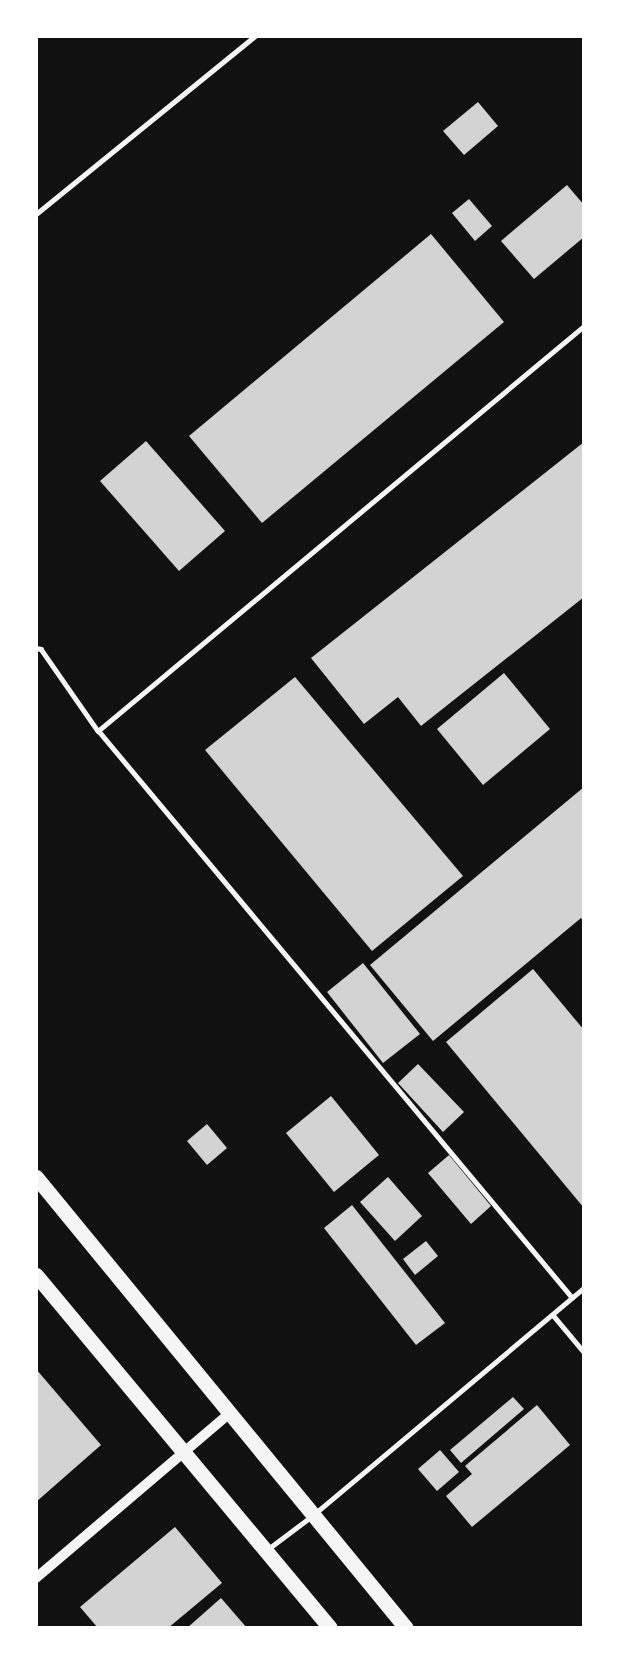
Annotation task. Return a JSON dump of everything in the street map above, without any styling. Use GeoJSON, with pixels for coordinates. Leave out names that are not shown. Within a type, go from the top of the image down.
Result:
{"type":"FeatureCollection","features":[{"type":"Feature","properties":{"kind":"main road"},"geometry":{"type":"LineString","coordinates":[[36,1177],[406,1628]]}},
{"type":"Feature","properties":{"kind":"main road"},"geometry":{"type":"LineString","coordinates":[[36,1275],[330,1628]]}},
{"type":"Feature","properties":{"kind":"street"},"geometry":{"type":"LineString","coordinates":[[36,1578],[230,1413]]}},
{"type":"Feature","properties":{"kind":"lane"},"geometry":{"type":"LineString","coordinates":[[36,214],[255,36]]}},
{"type":"Feature","properties":{"kind":"lane"},"geometry":{"type":"LineString","coordinates":[[98,731],[584,326]]}},
{"type":"Feature","properties":{"kind":"lane"},"geometry":{"type":"LineString","coordinates":[[36,648],[41,649],[98,731],[573,1298]]}},
{"type":"Feature","properties":{"kind":"lane"},"geometry":{"type":"LineString","coordinates":[[266,1551],[312,1516],[584,1288]]}},
{"type":"Feature","properties":{"kind":"lane"},"geometry":{"type":"LineString","coordinates":[[553,1315],[584,1352]]}},
{"type":"Feature","properties":{"kind":"building"},"geometry":{"type":"Polygon","coordinates":[[[478,102],[498,126],[464,155],[443,131],[478,102]]]}},
{"type":"Feature","properties":{"kind":"building"},"geometry":{"type":"Polygon","coordinates":[[[567,185],[584,205],[584,237],[534,279],[501,241],[567,185]]]}},
{"type":"Feature","properties":{"kind":"building"},"geometry":{"type":"Polygon","coordinates":[[[469,199],[492,226],[475,241],[452,213],[469,199]]]}},
{"type":"Feature","properties":{"kind":"building"},"geometry":{"type":"Polygon","coordinates":[[[431,234],[504,322],[262,523],[189,436],[431,234]]]}},
{"type":"Feature","properties":{"kind":"building"},"geometry":{"type":"Polygon","coordinates":[[[146,441],[225,531],[179,571],[100,481],[146,441]]]}},
{"type":"Feature","properties":{"kind":"building"},"geometry":{"type":"Polygon","coordinates":[[[584,442],[584,597],[421,726],[398,697],[364,724],[311,658],[584,442]]]}},
{"type":"Feature","properties":{"kind":"building"},"geometry":{"type":"Polygon","coordinates":[[[504,673],[550,729],[483,785],[437,729],[504,673]]]}},
{"type":"Feature","properties":{"kind":"building"},"geometry":{"type":"Polygon","coordinates":[[[295,677],[463,876],[372,951],[205,750],[295,677]]]}},
{"type":"Feature","properties":{"kind":"building"},"geometry":{"type":"Polygon","coordinates":[[[584,787],[584,922],[581,918],[433,1041],[370,965],[584,787]]]}},
{"type":"Feature","properties":{"kind":"building"},"geometry":{"type":"Polygon","coordinates":[[[363,963],[420,1034],[383,1063],[327,992],[363,963]]]}},
{"type":"Feature","properties":{"kind":"building"},"geometry":{"type":"Polygon","coordinates":[[[533,969],[584,1030],[584,1208],[446,1042],[533,969]]]}},
{"type":"Feature","properties":{"kind":"building"},"geometry":{"type":"Polygon","coordinates":[[[418,1064],[464,1112],[443,1132],[398,1083],[418,1064]]]}},
{"type":"Feature","properties":{"kind":"building"},"geometry":{"type":"Polygon","coordinates":[[[331,1096],[379,1155],[334,1192],[286,1133],[331,1096]]]}},
{"type":"Feature","properties":{"kind":"building"},"geometry":{"type":"Polygon","coordinates":[[[207,1124],[227,1148],[207,1165],[187,1141],[207,1124]]]}},
{"type":"Feature","properties":{"kind":"building"},"geometry":{"type":"Polygon","coordinates":[[[449,1155],[491,1206],[471,1224],[428,1173],[449,1155]]]}},
{"type":"Feature","properties":{"kind":"building"},"geometry":{"type":"Polygon","coordinates":[[[388,1177],[422,1216],[395,1241],[360,1202],[388,1177]]]}},
{"type":"Feature","properties":{"kind":"building"},"geometry":{"type":"Polygon","coordinates":[[[352,1205],[445,1323],[416,1345],[324,1228],[352,1205]]]}},
{"type":"Feature","properties":{"kind":"building"},"geometry":{"type":"Polygon","coordinates":[[[426,1241],[438,1256],[415,1275],[403,1259],[426,1241]]]}},
{"type":"Feature","properties":{"kind":"building"},"geometry":{"type":"Polygon","coordinates":[[[36,1369],[101,1445],[36,1502],[36,1369]]]}},
{"type":"Feature","properties":{"kind":"building"},"geometry":{"type":"Polygon","coordinates":[[[513,1397],[524,1409],[461,1463],[450,1450],[513,1397]]]}},
{"type":"Feature","properties":{"kind":"building"},"geometry":{"type":"Polygon","coordinates":[[[537,1405],[570,1445],[472,1527],[446,1496],[472,1474],[465,1466],[537,1405]]]}},
{"type":"Feature","properties":{"kind":"building"},"geometry":{"type":"Polygon","coordinates":[[[440,1450],[459,1472],[437,1491],[418,1469],[440,1450]]]}},
{"type":"Feature","properties":{"kind":"building"},"geometry":{"type":"Polygon","coordinates":[[[175,1527],[222,1583],[168,1628],[98,1628],[80,1607],[175,1527]]]}},
{"type":"Feature","properties":{"kind":"building"},"geometry":{"type":"Polygon","coordinates":[[[221,1598],[247,1628],[187,1628],[221,1598]]]}}]}
